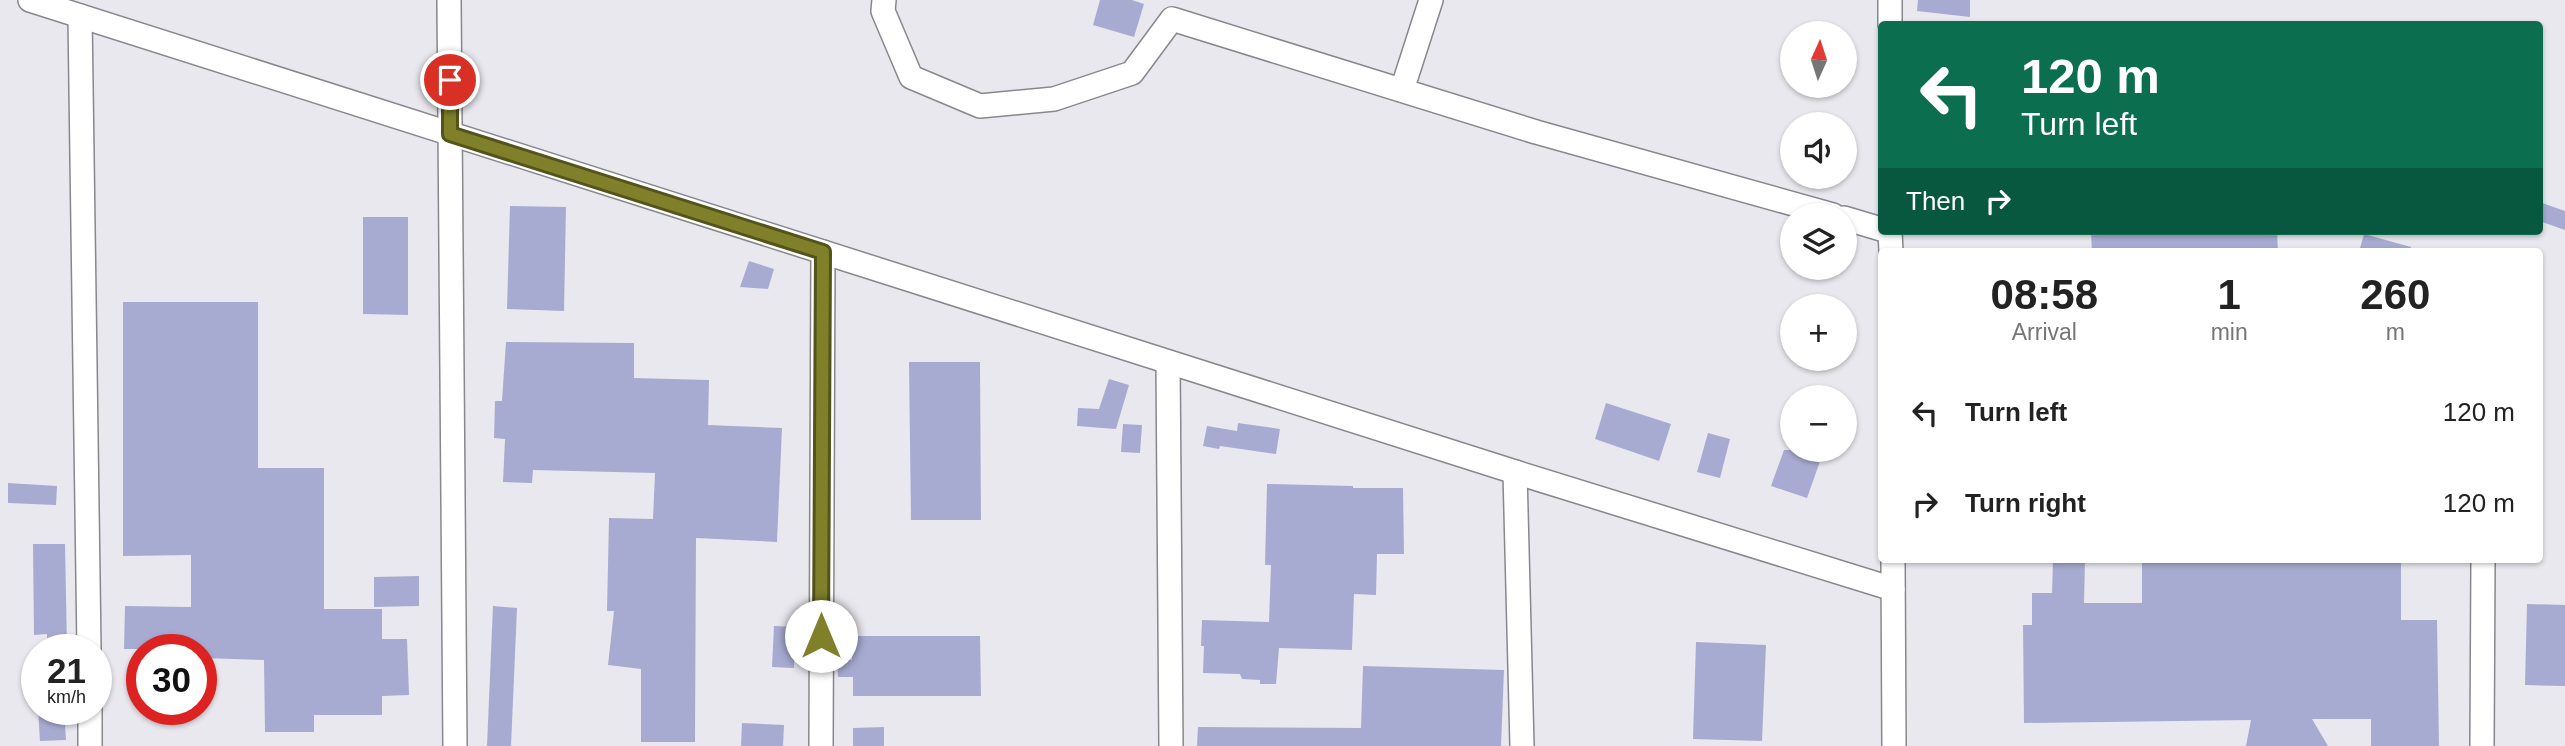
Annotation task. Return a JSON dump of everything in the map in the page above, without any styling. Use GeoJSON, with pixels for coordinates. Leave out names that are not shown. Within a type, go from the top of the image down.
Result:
{"type":"FeatureCollection","features":[{"type":"Feature","properties":{"kind":"street"},"geometry":{"type":"LineString","coordinates":[[30,0],[1515,472],[1893,589]]}},
{"type":"Feature","properties":{"kind":"street"},"geometry":{"type":"LineString","coordinates":[[449,0],[455,746]]}},
{"type":"Feature","properties":{"kind":"street"},"geometry":{"type":"LineString","coordinates":[[884,0],[883,11],[911,77],[980,106],[1054,99],[1132,74],[1172,19],[1536,132],[1790,203]]}},
{"type":"Feature","properties":{"kind":"street"},"geometry":{"type":"LineString","coordinates":[[1402,90],[1431,0]]}},
{"type":"Feature","properties":{"kind":"street"},"geometry":{"type":"LineString","coordinates":[[1890,0],[1890,21]]}},
{"type":"Feature","properties":{"kind":"street"},"geometry":{"type":"LineString","coordinates":[[80,16],[89,634]]}},
{"type":"Feature","properties":{"kind":"street"},"geometry":{"type":"LineString","coordinates":[[1857,222],[1878,228]]}},
{"type":"Feature","properties":{"kind":"street"},"geometry":{"type":"LineString","coordinates":[[821,746],[823,252]]}},
{"type":"Feature","properties":{"kind":"street"},"geometry":{"type":"LineString","coordinates":[[1168,362],[1171,746]]}},
{"type":"Feature","properties":{"kind":"street"},"geometry":{"type":"LineString","coordinates":[[1515,472],[1522,746]]}},
{"type":"Feature","properties":{"kind":"street"},"geometry":{"type":"LineString","coordinates":[[1893,563],[1895,746]]}},
{"type":"Feature","properties":{"kind":"street"},"geometry":{"type":"LineString","coordinates":[[2482,746],[2483,563]]}},
{"type":"Feature","properties":{"kind":"street"},"geometry":{"type":"LineString","coordinates":[[90,725],[90,746]]}},
{"type":"Feature","properties":{"kind":"building"},"geometry":{"type":"Polygon","coordinates":[[[1100,0],[1132,0],[1144,4],[1134,37],[1093,25],[1100,0]]]}},
{"type":"Feature","properties":{"kind":"building"},"geometry":{"type":"Polygon","coordinates":[[[1918,0],[1970,0],[1970,17],[1917,11],[1918,0]]]}},
{"type":"Feature","properties":{"kind":"building"},"geometry":{"type":"Polygon","coordinates":[[[2543,203],[2565,211],[2565,230],[2543,222],[2543,203]]]}},
{"type":"Feature","properties":{"kind":"building"},"geometry":{"type":"Polygon","coordinates":[[[510,206],[566,207],[564,311],[507,309],[510,206]]]}},
{"type":"Feature","properties":{"kind":"building"},"geometry":{"type":"Polygon","coordinates":[[[363,217],[408,217],[408,315],[363,314],[363,217]]]}},
{"type":"Feature","properties":{"kind":"building"},"geometry":{"type":"Polygon","coordinates":[[[2091,235],[2277,235],[2278,248],[2092,248],[2091,235]]]}},
{"type":"Feature","properties":{"kind":"building"},"geometry":{"type":"Polygon","coordinates":[[[2364,235],[2411,247],[2411,248],[2360,248],[2364,235]]]}},
{"type":"Feature","properties":{"kind":"building"},"geometry":{"type":"Polygon","coordinates":[[[749,261],[774,269],[768,289],[740,287],[749,261]]]}},
{"type":"Feature","properties":{"kind":"building"},"geometry":{"type":"Polygon","coordinates":[[[123,302],[258,302],[258,468],[324,468],[324,609],[382,609],[382,639],[407,639],[409,695],[382,696],[382,715],[314,715],[314,732],[265,732],[264,660],[217,659],[217,634],[126,634],[124,649],[125,606],[191,607],[191,555],[123,556],[123,302]]]}},
{"type":"Feature","properties":{"kind":"building"},"geometry":{"type":"Polygon","coordinates":[[[506,342],[634,343],[634,378],[709,380],[708,425],[782,428],[777,542],[696,538],[695,742],[641,742],[641,669],[608,665],[614,611],[607,611],[609,518],[653,519],[655,473],[533,470],[532,483],[503,482],[505,439],[494,438],[495,401],[502,401],[506,342]]]}},
{"type":"Feature","properties":{"kind":"building"},"geometry":{"type":"Polygon","coordinates":[[[909,362],[980,362],[981,520],[911,520],[909,362]]]}},
{"type":"Feature","properties":{"kind":"building"},"geometry":{"type":"Polygon","coordinates":[[[1109,379],[1129,385],[1116,429],[1077,426],[1078,408],[1099,409],[1109,379]]]}},
{"type":"Feature","properties":{"kind":"building"},"geometry":{"type":"Polygon","coordinates":[[[1606,403],[1671,424],[1659,461],[1595,439],[1606,403]]]}},
{"type":"Feature","properties":{"kind":"building"},"geometry":{"type":"Polygon","coordinates":[[[1238,423],[1280,429],[1276,454],[1203,446],[1207,426],[1237,431],[1238,423]]]}},
{"type":"Feature","properties":{"kind":"building"},"geometry":{"type":"Polygon","coordinates":[[[1123,424],[1142,425],[1140,453],[1121,452],[1123,424]]]}},
{"type":"Feature","properties":{"kind":"building"},"geometry":{"type":"Polygon","coordinates":[[[1708,433],[1730,439],[1720,478],[1697,472],[1708,433]]]}},
{"type":"Feature","properties":{"kind":"building"},"geometry":{"type":"Polygon","coordinates":[[[1780,461],[1820,462],[1807,498],[1771,486],[1780,461]]]}},
{"type":"Feature","properties":{"kind":"building"},"geometry":{"type":"Polygon","coordinates":[[[8,483],[57,486],[56,505],[8,503],[8,483]]]}},
{"type":"Feature","properties":{"kind":"building"},"geometry":{"type":"Polygon","coordinates":[[[1267,484],[1403,488],[1404,554],[1377,554],[1376,595],[1354,594],[1352,650],[1279,648],[1276,684],[1260,684],[1260,680],[1242,679],[1240,674],[1203,673],[1204,646],[1201,646],[1202,620],[1269,622],[1271,565],[1265,565],[1267,484]]]}},
{"type":"Feature","properties":{"kind":"building"},"geometry":{"type":"Polygon","coordinates":[[[33,544],[65,544],[67,634],[34,634],[33,544]]]}},
{"type":"Feature","properties":{"kind":"building"},"geometry":{"type":"Polygon","coordinates":[[[2053,563],[2085,563],[2084,603],[2142,603],[2142,563],[2401,563],[2401,620],[2437,620],[2439,746],[2371,746],[2371,719],[2312,719],[2328,746],[2246,746],[2251,720],[2024,723],[2023,625],[2032,625],[2032,593],[2052,593],[2053,563]]]}},
{"type":"Feature","properties":{"kind":"building"},"geometry":{"type":"Polygon","coordinates":[[[419,576],[419,606],[374,607],[374,577],[419,576]]]}},
{"type":"Feature","properties":{"kind":"building"},"geometry":{"type":"Polygon","coordinates":[[[2527,604],[2565,605],[2565,686],[2525,685],[2527,604]]]}},
{"type":"Feature","properties":{"kind":"building"},"geometry":{"type":"Polygon","coordinates":[[[493,606],[517,608],[511,746],[487,746],[493,606]]]}},
{"type":"Feature","properties":{"kind":"building"},"geometry":{"type":"Polygon","coordinates":[[[774,626],[795,627],[794,668],[772,667],[774,626]]]}},
{"type":"Feature","properties":{"kind":"building"},"geometry":{"type":"Polygon","coordinates":[[[852,636],[980,636],[981,696],[853,696],[853,677],[838,677],[837,660],[852,660],[852,636]]]}},
{"type":"Feature","properties":{"kind":"building"},"geometry":{"type":"Polygon","coordinates":[[[1696,642],[1766,645],[1762,741],[1693,739],[1696,642]]]}},
{"type":"Feature","properties":{"kind":"building"},"geometry":{"type":"Polygon","coordinates":[[[1363,666],[1504,670],[1501,746],[1197,746],[1198,727],[1361,728],[1363,666]]]}},
{"type":"Feature","properties":{"kind":"building"},"geometry":{"type":"Polygon","coordinates":[[[742,723],[784,725],[783,746],[741,746],[742,723]]]}},
{"type":"Feature","properties":{"kind":"building"},"geometry":{"type":"Polygon","coordinates":[[[39,725],[65,725],[66,740],[40,741],[39,725]]]}},
{"type":"Feature","properties":{"kind":"building"},"geometry":{"type":"Polygon","coordinates":[[[884,727],[884,746],[853,746],[853,728],[884,727]]]}},
{"type":"Feature","properties":{"kind":"route"},"geometry":{"type":"LineString","coordinates":[[450,80],[450,134],[823,252],[821,636]]}}]}
